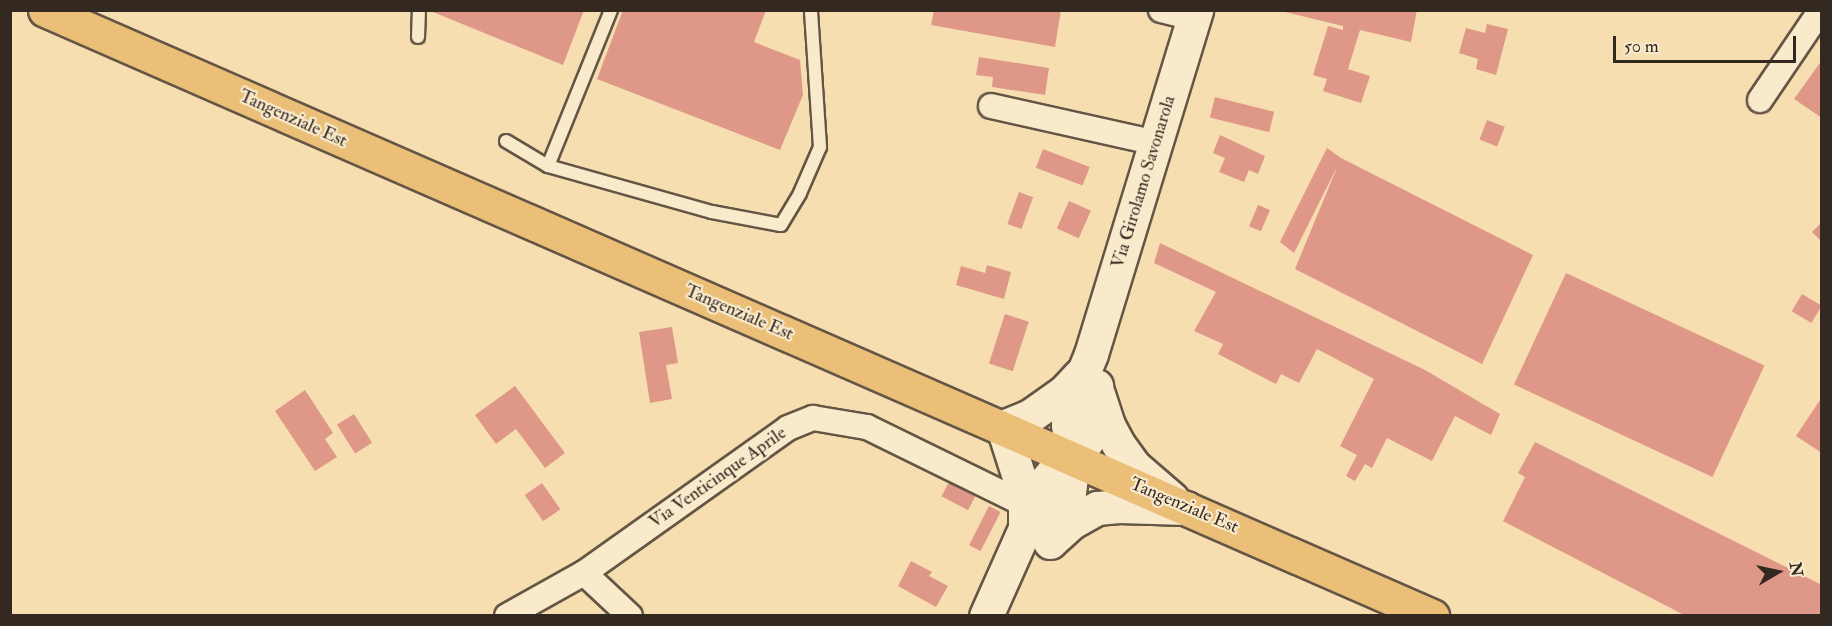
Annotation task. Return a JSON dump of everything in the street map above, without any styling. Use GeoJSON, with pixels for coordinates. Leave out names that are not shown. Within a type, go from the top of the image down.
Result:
{"type":"FeatureCollection","features":[{"type":"Feature","properties":{"kind":"main road","name":"Tangenziale Est"},"geometry":{"type":"LineString","coordinates":[[45,10],[1003,427],[1073,460],[1183,505],[1399,605],[1432,615]]}},
{"type":"Feature","properties":{"kind":"street"},"geometry":{"type":"LineString","coordinates":[[1161,10],[1195,14]]}},
{"type":"Feature","properties":{"kind":"street"},"geometry":{"type":"LineString","coordinates":[[1760,100],[1821,10]]}},
{"type":"Feature","properties":{"kind":"street","name":"Via Girolamo Savonarola"},"geometry":{"type":"LineString","coordinates":[[1073,460],[1068,424],[1071,403],[1090,371],[1195,14]]}},
{"type":"Feature","properties":{"kind":"street"},"geometry":{"type":"LineString","coordinates":[[991,106],[1156,143]]}},
{"type":"Feature","properties":{"kind":"street","name":"Via Girolamo Savonarola"},"geometry":{"type":"LineString","coordinates":[[1003,427],[1030,416],[1090,371]]}},
{"type":"Feature","properties":{"kind":"street"},"geometry":{"type":"LineString","coordinates":[[1090,371],[1108,424],[1124,452],[1135,467],[1183,505]]}},
{"type":"Feature","properties":{"kind":"street","name":"Via Venticinque Aprile"},"geometry":{"type":"LineString","coordinates":[[507,615],[584,573],[788,428],[813,418],[867,427],[1026,505]]}},
{"type":"Feature","properties":{"kind":"street"},"geometry":{"type":"LineString","coordinates":[[1003,427],[1021,479],[1036,540]]}},
{"type":"Feature","properties":{"kind":"street"},"geometry":{"type":"LineString","coordinates":[[988,611],[1036,540],[1046,481],[1057,467],[1073,460]]}},
{"type":"Feature","properties":{"kind":"street"},"geometry":{"type":"LineString","coordinates":[[1036,540],[1097,508],[1183,505]]}},
{"type":"Feature","properties":{"kind":"street"},"geometry":{"type":"LineString","coordinates":[[584,573],[630,615]]}},
{"type":"Feature","properties":{"kind":"lane"},"geometry":{"type":"LineString","coordinates":[[418,37],[419,10]]}},
{"type":"Feature","properties":{"kind":"lane"},"geometry":{"type":"LineString","coordinates":[[548,166],[611,10]]}},
{"type":"Feature","properties":{"kind":"lane"},"geometry":{"type":"LineString","coordinates":[[506,141],[548,166],[712,212],[781,225],[800,193],[820,147],[811,10]]}},
{"type":"Feature","properties":{"kind":"building"},"geometry":{"type":"Polygon","coordinates":[[[428,10],[584,10],[563,65],[428,10]]]}},
{"type":"Feature","properties":{"kind":"building"},"geometry":{"type":"Polygon","coordinates":[[[623,10],[766,10],[754,42],[800,60],[803,95],[780,150],[597,79],[623,10]]]}},
{"type":"Feature","properties":{"kind":"building"},"geometry":{"type":"Polygon","coordinates":[[[934,10],[983,12],[1061,10],[1055,47],[931,25],[934,10]]]}},
{"type":"Feature","properties":{"kind":"building"},"geometry":{"type":"Polygon","coordinates":[[[1277,10],[1417,10],[1411,42],[1360,30],[1348,69],[1370,76],[1361,103],[1323,91],[1327,79],[1313,75],[1328,26],[1343,30],[1343,26],[1277,10]]]}},
{"type":"Feature","properties":{"kind":"building"},"geometry":{"type":"Polygon","coordinates":[[[1487,24],[1508,29],[1496,75],[1476,69],[1478,59],[1459,53],[1466,28],[1485,33],[1487,24]]]}},
{"type":"Feature","properties":{"kind":"building"},"geometry":{"type":"Polygon","coordinates":[[[979,57],[1049,68],[1045,95],[992,87],[993,77],[976,75],[979,57]]]}},
{"type":"Feature","properties":{"kind":"building"},"geometry":{"type":"Polygon","coordinates":[[[1822,60],[1822,118],[1794,99],[1822,60]]]}},
{"type":"Feature","properties":{"kind":"building"},"geometry":{"type":"Polygon","coordinates":[[[1215,97],[1274,112],[1269,132],[1210,117],[1215,97]]]}},
{"type":"Feature","properties":{"kind":"building"},"geometry":{"type":"Polygon","coordinates":[[[1487,120],[1505,127],[1497,146],[1479,140],[1487,120]]]}},
{"type":"Feature","properties":{"kind":"building"},"geometry":{"type":"Polygon","coordinates":[[[1220,135],[1265,156],[1258,174],[1249,170],[1244,182],[1219,172],[1225,158],[1213,153],[1220,135]]]}},
{"type":"Feature","properties":{"kind":"building"},"geometry":{"type":"Polygon","coordinates":[[[1327,148],[1341,158],[1533,255],[1482,364],[1295,269],[1338,165],[1294,253],[1280,242],[1327,148]]]}},
{"type":"Feature","properties":{"kind":"building"},"geometry":{"type":"Polygon","coordinates":[[[1043,149],[1090,167],[1083,186],[1036,168],[1043,149]]]}},
{"type":"Feature","properties":{"kind":"building"},"geometry":{"type":"Polygon","coordinates":[[[1019,192],[1033,197],[1021,229],[1007,224],[1019,192]]]}},
{"type":"Feature","properties":{"kind":"building"},"geometry":{"type":"Polygon","coordinates":[[[1069,201],[1091,211],[1079,238],[1057,228],[1069,201]]]}},
{"type":"Feature","properties":{"kind":"building"},"geometry":{"type":"Polygon","coordinates":[[[1258,205],[1270,210],[1261,231],[1249,226],[1258,205]]]}},
{"type":"Feature","properties":{"kind":"building"},"geometry":{"type":"Polygon","coordinates":[[[1822,222],[1822,242],[1812,232],[1822,222]]]}},
{"type":"Feature","properties":{"kind":"building"},"geometry":{"type":"Polygon","coordinates":[[[1160,243],[1425,370],[1500,414],[1491,435],[1455,416],[1432,461],[1387,438],[1372,468],[1365,464],[1355,481],[1346,476],[1357,455],[1340,446],[1374,379],[1317,349],[1299,383],[1281,374],[1276,384],[1218,354],[1223,344],[1194,331],[1216,292],[1154,263],[1160,243]]]}},
{"type":"Feature","properties":{"kind":"building"},"geometry":{"type":"Polygon","coordinates":[[[987,265],[1011,272],[1004,299],[956,285],[961,266],[985,273],[987,265]]]}},
{"type":"Feature","properties":{"kind":"building"},"geometry":{"type":"Polygon","coordinates":[[[1566,273],[1764,366],[1712,477],[1514,384],[1566,273]]]}},
{"type":"Feature","properties":{"kind":"building"},"geometry":{"type":"Polygon","coordinates":[[[1802,294],[1822,306],[1811,323],[1792,311],[1802,294]]]}},
{"type":"Feature","properties":{"kind":"building"},"geometry":{"type":"Polygon","coordinates":[[[1005,314],[1029,322],[1013,371],[989,363],[1005,314]]]}},
{"type":"Feature","properties":{"kind":"building"},"geometry":{"type":"Polygon","coordinates":[[[672,327],[678,363],[666,365],[672,399],[650,403],[639,332],[672,327]]]}},
{"type":"Feature","properties":{"kind":"building"},"geometry":{"type":"Polygon","coordinates":[[[515,386],[565,453],[545,468],[516,429],[496,444],[475,415],[515,386]]]}},
{"type":"Feature","properties":{"kind":"building"},"geometry":{"type":"Polygon","coordinates":[[[305,390],[333,433],[325,439],[337,457],[315,471],[275,411],[305,390]]]}},
{"type":"Feature","properties":{"kind":"building"},"geometry":{"type":"Polygon","coordinates":[[[1822,397],[1822,453],[1796,436],[1822,397]]]}},
{"type":"Feature","properties":{"kind":"building"},"geometry":{"type":"Polygon","coordinates":[[[354,414],[372,443],[355,453],[337,425],[354,414]]]}},
{"type":"Feature","properties":{"kind":"building"},"geometry":{"type":"Polygon","coordinates":[[[1535,442],[1822,585],[1822,616],[1686,616],[1503,521],[1525,477],[1518,473],[1535,442]]]}},
{"type":"Feature","properties":{"kind":"building"},"geometry":{"type":"Polygon","coordinates":[[[949,482],[975,496],[968,510],[941,496],[949,482]]]}},
{"type":"Feature","properties":{"kind":"building"},"geometry":{"type":"Polygon","coordinates":[[[542,483],[560,509],[543,521],[525,495],[542,483]]]}},
{"type":"Feature","properties":{"kind":"building"},"geometry":{"type":"Polygon","coordinates":[[[989,506],[1001,512],[981,551],[969,545],[989,506]]]}},
{"type":"Feature","properties":{"kind":"building"},"geometry":{"type":"Polygon","coordinates":[[[911,561],[932,572],[929,576],[948,586],[936,607],[898,586],[911,561]]]}}]}
